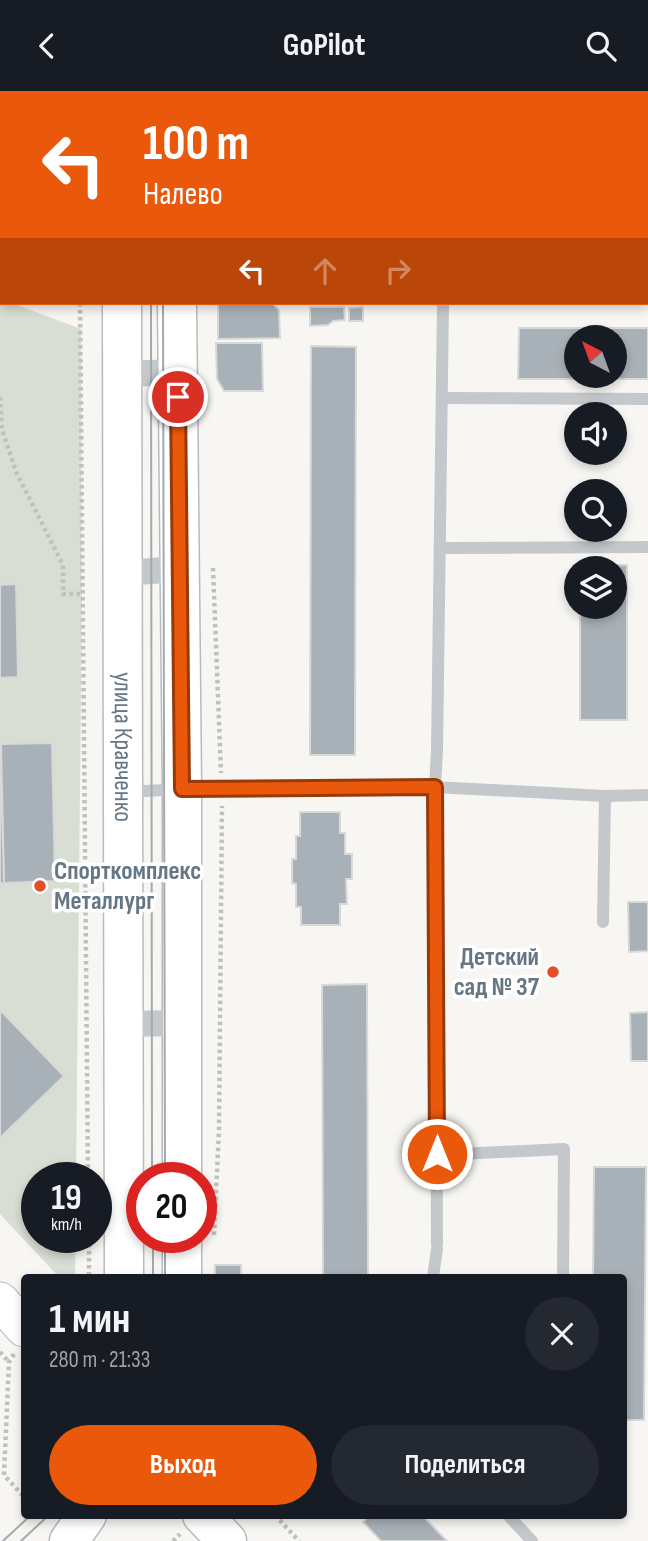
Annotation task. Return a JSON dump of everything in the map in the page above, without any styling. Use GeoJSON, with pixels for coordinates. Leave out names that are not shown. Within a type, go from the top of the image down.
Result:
{"type":"FeatureCollection","features":[{"type":"Feature","properties":{"kind":"main road","name":"улица Кравченко"},"geometry":{"type":"LineString","coordinates":[[122,305],[124,1274]]}},
{"type":"Feature","properties":{"kind":"main road"},"geometry":{"type":"LineString","coordinates":[[177,305],[182,789],[182,1162]]}},
{"type":"Feature","properties":{"kind":"main road"},"geometry":{"type":"LineString","coordinates":[[182,1253],[182,1274]]}},
{"type":"Feature","properties":{"kind":"main road"},"geometry":{"type":"LineString","coordinates":[[0,1301],[21,1339]]}},
{"type":"Feature","properties":{"kind":"main road"},"geometry":{"type":"LineString","coordinates":[[69,1541],[84,1519]]}},
{"type":"Feature","properties":{"kind":"main road"},"geometry":{"type":"LineString","coordinates":[[206,1519],[227,1541]]}},
{"type":"Feature","properties":{"kind":"street"},"geometry":{"type":"LineString","coordinates":[[122,374],[178,372]]}},
{"type":"Feature","properties":{"kind":"street"},"geometry":{"type":"LineString","coordinates":[[123,573],[180,569]]}},
{"type":"Feature","properties":{"kind":"street"},"geometry":{"type":"LineString","coordinates":[[123,1024],[182,1023]]}},
{"type":"Feature","properties":{"kind":"lane"},"geometry":{"type":"LineString","coordinates":[[433,1274],[437,1247],[435,787],[443,305]]}},
{"type":"Feature","properties":{"kind":"lane"},"geometry":{"type":"LineString","coordinates":[[442,398],[648,399]]}},
{"type":"Feature","properties":{"kind":"lane"},"geometry":{"type":"LineString","coordinates":[[440,548],[648,547]]}},
{"type":"Feature","properties":{"kind":"lane"},"geometry":{"type":"LineString","coordinates":[[123,792],[435,787],[605,796],[648,795]]}},
{"type":"Feature","properties":{"kind":"lane"},"geometry":{"type":"LineString","coordinates":[[603,922],[605,796]]}},
{"type":"Feature","properties":{"kind":"lane"},"geometry":{"type":"LineString","coordinates":[[458,1154],[564,1149],[563,1274]]}},
{"type":"Feature","properties":{"kind":"lane"},"geometry":{"type":"LineString","coordinates":[[512,1519],[532,1541]]}},
{"type":"Feature","properties":{"kind":"path"},"geometry":{"type":"LineString","coordinates":[[80,305],[88,1162]]}},
{"type":"Feature","properties":{"kind":"path"},"geometry":{"type":"LineString","coordinates":[[0,397],[2,430],[18,474],[62,565],[63,594],[82,594]]}},
{"type":"Feature","properties":{"kind":"path"},"geometry":{"type":"LineString","coordinates":[[89,1253],[89,1274]]}},
{"type":"Feature","properties":{"kind":"path"},"geometry":{"type":"LineString","coordinates":[[21,1339],[9,1362],[4,1475],[21,1494]]}},
{"type":"Feature","properties":{"kind":"path"},"geometry":{"type":"LineString","coordinates":[[0,1352],[9,1362]]}},
{"type":"Feature","properties":{"kind":"path"},"geometry":{"type":"LineString","coordinates":[[279,1519],[299,1541]]}},
{"type":"Feature","properties":{"kind":"shaded area","name":"Спорткомплекс Металлург"},"geometry":{"type":"Polygon","coordinates":[[[0,305],[17,305],[81,329],[82,594],[76,1162],[21,1162],[21,1236],[0,1214],[0,305]]]}},
{"type":"Feature","properties":{"kind":"shaded area","name":"Спорткомплекс Металлург"},"geometry":{"type":"Polygon","coordinates":[[[37,1253],[76,1253],[75,1274],[56,1274],[37,1253]]]}},
{"type":"Feature","properties":{"kind":"building"},"geometry":{"type":"Polygon","coordinates":[[[218,305],[274,305],[279,310],[280,338],[218,339],[218,305]]]}},
{"type":"Feature","properties":{"kind":"building"},"geometry":{"type":"Polygon","coordinates":[[[310,307],[344,307],[345,320],[310,326],[310,307]]]}},
{"type":"Feature","properties":{"kind":"building"},"geometry":{"type":"Polygon","coordinates":[[[363,307],[363,321],[349,321],[349,308],[363,307]]]}},
{"type":"Feature","properties":{"kind":"building"},"geometry":{"type":"Polygon","coordinates":[[[519,328],[564,328],[564,379],[518,379],[519,328]]]}},
{"type":"Feature","properties":{"kind":"building"},"geometry":{"type":"Polygon","coordinates":[[[627,328],[648,328],[648,379],[627,379],[627,328]]]}},
{"type":"Feature","properties":{"kind":"building"},"geometry":{"type":"Polygon","coordinates":[[[216,343],[262,343],[263,391],[224,391],[217,379],[216,343]]]}},
{"type":"Feature","properties":{"kind":"building"},"geometry":{"type":"Polygon","coordinates":[[[311,346],[356,347],[355,755],[310,755],[311,346]]]}},
{"type":"Feature","properties":{"kind":"building"},"geometry":{"type":"Polygon","coordinates":[[[16,584],[18,677],[0,678],[0,585],[16,584]]]}},
{"type":"Feature","properties":{"kind":"building"},"geometry":{"type":"Polygon","coordinates":[[[580,619],[627,619],[627,720],[580,720],[580,619]]]}},
{"type":"Feature","properties":{"kind":"building"},"geometry":{"type":"Polygon","coordinates":[[[52,743],[55,881],[4,883],[1,744],[52,743]]]}},
{"type":"Feature","properties":{"kind":"building"},"geometry":{"type":"Polygon","coordinates":[[[0,744],[4,883],[0,883],[0,744]]]}},
{"type":"Feature","properties":{"kind":"building"},"geometry":{"type":"Polygon","coordinates":[[[300,812],[340,812],[340,833],[345,833],[345,854],[352,854],[352,879],[346,879],[347,904],[340,904],[340,925],[301,925],[301,907],[296,907],[296,884],[292,883],[292,859],[296,859],[296,836],[300,836],[300,812]]]}},
{"type":"Feature","properties":{"kind":"building"},"geometry":{"type":"Polygon","coordinates":[[[628,902],[648,902],[648,951],[629,952],[628,902]]]}},
{"type":"Feature","properties":{"kind":"building"},"geometry":{"type":"Polygon","coordinates":[[[367,984],[368,1274],[323,1274],[322,985],[367,984]]]}},
{"type":"Feature","properties":{"kind":"building"},"geometry":{"type":"Polygon","coordinates":[[[0,1010],[64,1076],[0,1138],[0,1010]]]}},
{"type":"Feature","properties":{"kind":"building"},"geometry":{"type":"Polygon","coordinates":[[[648,1012],[648,1061],[631,1061],[630,1013],[648,1012]]]}},
{"type":"Feature","properties":{"kind":"building"},"geometry":{"type":"Polygon","coordinates":[[[594,1167],[646,1167],[644,1420],[627,1420],[627,1274],[593,1274],[594,1167]]]}},
{"type":"Feature","properties":{"kind":"building"},"geometry":{"type":"Polygon","coordinates":[[[215,1265],[241,1265],[241,1274],[215,1274],[215,1265]]]}},
{"type":"Feature","properties":{"kind":"building"},"geometry":{"type":"Polygon","coordinates":[[[366,1519],[426,1519],[447,1541],[381,1541],[363,1522],[366,1519]]]}},
{"type":"Feature","properties":{"kind":"tram line"},"geometry":{"type":"LineString","coordinates":[[151,305],[152,1162]]}},
{"type":"Feature","properties":{"kind":"tram line"},"geometry":{"type":"LineString","coordinates":[[163,305],[165,1162]]}},
{"type":"Feature","properties":{"kind":"tram line"},"geometry":{"type":"LineString","coordinates":[[153,1253],[153,1274]]}},
{"type":"Feature","properties":{"kind":"tram line"},"geometry":{"type":"LineString","coordinates":[[165,1253],[165,1274]]}},
{"type":"Feature","properties":{"kind":"tram line"},"geometry":{"type":"LineString","coordinates":[[3,1541],[27,1519]]}},
{"type":"Feature","properties":{"kind":"tram line"},"geometry":{"type":"LineString","coordinates":[[21,1541],[45,1519]]}},
{"type":"Feature","properties":{"kind":"place","name":"Спорткомплекс Металлург"},"geometry":{"type":"Point","coordinates":[40,886]}},
{"type":"Feature","properties":{"kind":"place","name":"Детский сад № 37"},"geometry":{"type":"Point","coordinates":[553,972]}},
{"type":"Feature","properties":{"kind":"route"},"geometry":{"type":"LineString","coordinates":[[178,397],[182,789],[435,787],[437,1154]]}}]}
